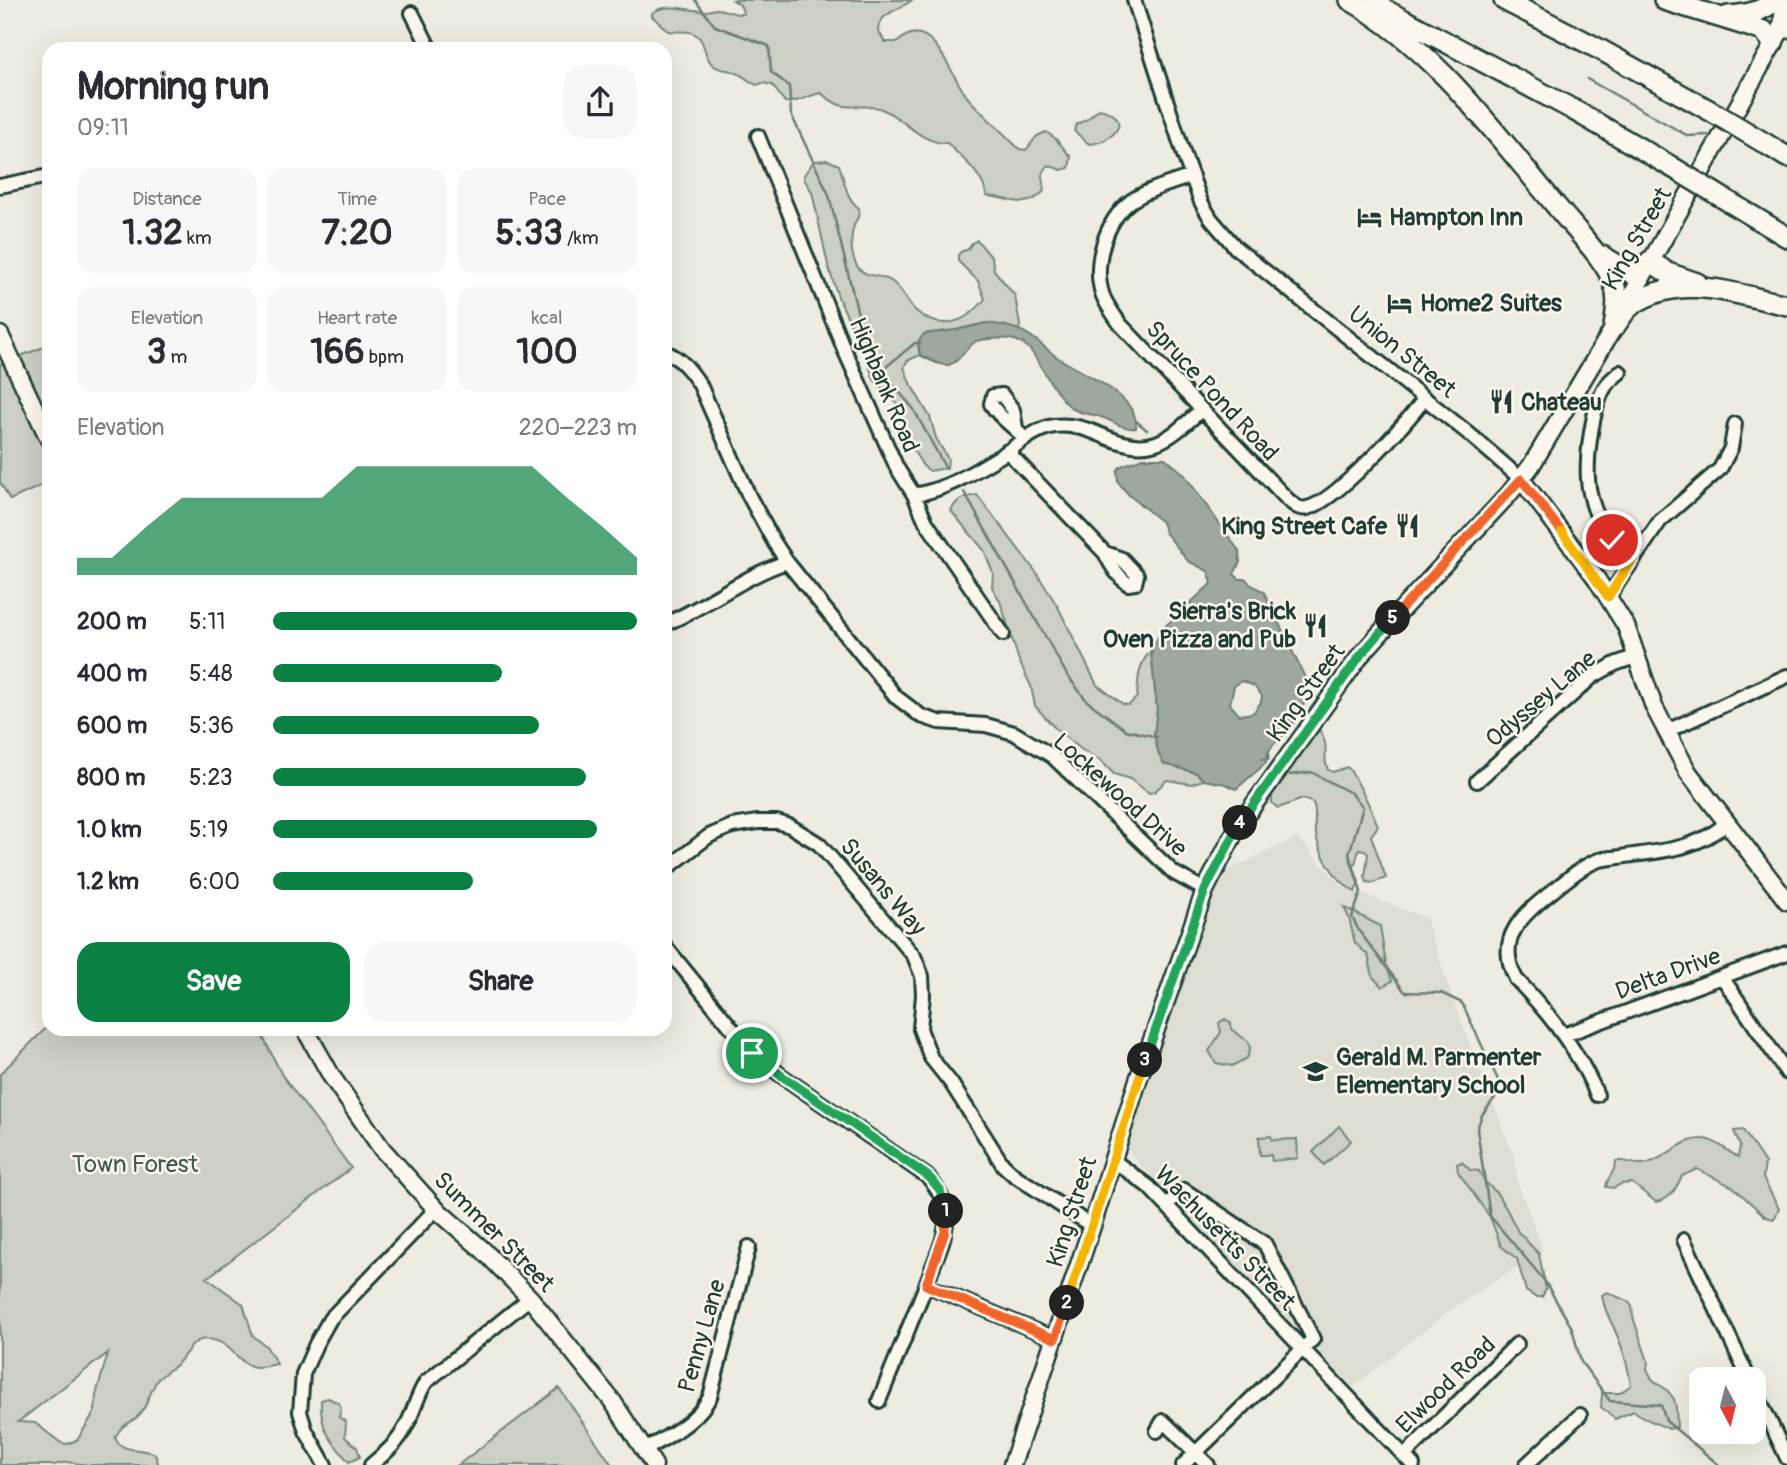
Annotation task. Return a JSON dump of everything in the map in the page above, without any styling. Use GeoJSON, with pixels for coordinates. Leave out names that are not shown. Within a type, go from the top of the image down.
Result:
{"type":"FeatureCollection","features":[{"type":"Feature","properties":{"kind":"highway"},"geometry":{"type":"LineString","coordinates":[[1350,0],[1407,39],[1450,80],[1592,250],[1614,284],[1617,303],[1614,327]]}},
{"type":"Feature","properties":{"kind":"highway"},"geometry":{"type":"LineString","coordinates":[[1367,0],[1572,109],[1787,237]]}},
{"type":"Feature","properties":{"kind":"highway"},"geometry":{"type":"LineString","coordinates":[[1504,0],[1716,114],[1787,158]]}},
{"type":"Feature","properties":{"kind":"highway"},"geometry":{"type":"LineString","coordinates":[[1664,0],[1764,31],[1783,30]]}},
{"type":"Feature","properties":{"kind":"highway"},"geometry":{"type":"LineString","coordinates":[[1720,16],[1751,13],[1776,0]]}},
{"type":"Feature","properties":{"kind":"highway"},"geometry":{"type":"LineString","coordinates":[[1592,250],[1625,272],[1645,270],[1668,273],[1708,287],[1787,304]]}},
{"type":"Feature","properties":{"kind":"highway"},"geometry":{"type":"LineString","coordinates":[[1614,327],[1630,306],[1646,297],[1690,286],[1708,287]]}},
{"type":"Feature","properties":{"kind":"main road","name":"King Street"},"geometry":{"type":"LineString","coordinates":[[1012,1465],[1138,1080],[1205,890],[1237,828],[1360,656],[1521,479],[1614,327],[1783,30],[1783,15],[1787,6]]}},
{"type":"Feature","properties":{"kind":"main road"},"geometry":{"type":"LineString","coordinates":[[0,335],[42,424]]}},
{"type":"Feature","properties":{"kind":"main road","name":"Union Street"},"geometry":{"type":"LineString","coordinates":[[1521,479],[1608,597],[1628,631],[1654,707],[1688,772],[1787,901]]}},
{"type":"Feature","properties":{"kind":"main road","name":"Summer Street"},"geometry":{"type":"LineString","coordinates":[[309,1036],[332,1077],[382,1149],[436,1209],[530,1298],[597,1381],[654,1465]]}},
{"type":"Feature","properties":{"kind":"street","name":"Union Street"},"geometry":{"type":"LineString","coordinates":[[1134,0],[1201,202],[1211,219],[1236,248],[1521,479]]}},
{"type":"Feature","properties":{"kind":"street"},"geometry":{"type":"LineString","coordinates":[[412,13],[426,42]]}},
{"type":"Feature","properties":{"kind":"street","name":"Highbank Road"},"geometry":{"type":"LineString","coordinates":[[758,136],[854,373],[897,468],[914,495],[926,522],[1003,635]]}},
{"type":"Feature","properties":{"kind":"street","name":"Spruce Pond Road"},"geometry":{"type":"LineString","coordinates":[[1192,176],[1140,196],[1118,214],[1102,251],[1100,280],[1104,296],[1120,324],[1288,500],[1302,509],[1333,495],[1424,399]]}},
{"type":"Feature","properties":{"kind":"street"},"geometry":{"type":"LineString","coordinates":[[0,186],[42,177]]}},
{"type":"Feature","properties":{"kind":"street","name":"Lockewood Drive"},"geometry":{"type":"LineString","coordinates":[[672,354],[691,370],[700,385],[749,496],[787,562],[896,697],[915,714],[939,722],[986,725],[1020,737],[1052,756],[1174,873],[1205,890]]}},
{"type":"Feature","properties":{"kind":"street"},"geometry":{"type":"LineString","coordinates":[[1620,372],[1606,385],[1598,404],[1590,451],[1589,489],[1604,529],[1618,547],[1633,559]]}},
{"type":"Feature","properties":{"kind":"street"},"geometry":{"type":"LineString","coordinates":[[914,495],[945,487],[1049,427],[1086,428],[1124,444],[1144,446],[1170,437],[1201,410]]}},
{"type":"Feature","properties":{"kind":"street"},"geometry":{"type":"LineString","coordinates":[[1608,597],[1660,522],[1720,470],[1731,448],[1735,424]]}},
{"type":"Feature","properties":{"kind":"street"},"geometry":{"type":"LineString","coordinates":[[1016,428],[1025,439]]}},
{"type":"Feature","properties":{"kind":"street"},"geometry":{"type":"LineString","coordinates":[[1007,451],[1105,553]]}},
{"type":"Feature","properties":{"kind":"street"},"geometry":{"type":"LineString","coordinates":[[672,621],[768,568],[787,562]]}},
{"type":"Feature","properties":{"kind":"street","name":"Odyssey Lane"},"geometry":{"type":"LineString","coordinates":[[1477,781],[1592,677],[1637,656]]}},
{"type":"Feature","properties":{"kind":"street"},"geometry":{"type":"LineString","coordinates":[[1665,732],[1787,676]]}},
{"type":"Feature","properties":{"kind":"street","name":"Susans Way"},"geometry":{"type":"LineString","coordinates":[[672,865],[709,836],[744,823],[777,822],[790,826],[819,844],[914,956],[922,976],[920,1029],[924,1042],[931,1058],[951,1083],[991,1149],[1014,1175],[1092,1226]]}},
{"type":"Feature","properties":{"kind":"street"},"geometry":{"type":"LineString","coordinates":[[1597,1095],[1583,1065],[1564,1035],[1516,979],[1510,958],[1509,940],[1516,925],[1524,914],[1577,872],[1600,860],[1686,847],[1713,835],[1726,823]]}},
{"type":"Feature","properties":{"kind":"street","name":"Delta Drive"},"geometry":{"type":"LineString","coordinates":[[1564,1035],[1787,953]]}},
{"type":"Feature","properties":{"kind":"street"},"geometry":{"type":"LineString","coordinates":[[672,955],[752,1053],[929,1177],[940,1190],[946,1209],[946,1225],[926,1285],[879,1401]]}},
{"type":"Feature","properties":{"kind":"street"},"geometry":{"type":"LineString","coordinates":[[1722,977],[1787,1073]]}},
{"type":"Feature","properties":{"kind":"street","name":"Wachusetts Street"},"geometry":{"type":"LineString","coordinates":[[1113,1160],[1149,1187],[1408,1460]]}},
{"type":"Feature","properties":{"kind":"street"},"geometry":{"type":"LineString","coordinates":[[1166,1205],[1184,1190],[1265,1244],[1313,1339],[1183,1465]]}},
{"type":"Feature","properties":{"kind":"street"},"geometry":{"type":"LineString","coordinates":[[325,1465],[306,1431],[300,1412],[303,1374],[316,1344],[330,1320],[436,1209]]}},
{"type":"Feature","properties":{"kind":"street"},"geometry":{"type":"LineString","coordinates":[[1684,1240],[1743,1367]]}},
{"type":"Feature","properties":{"kind":"street","name":"Penny Lane"},"geometry":{"type":"LineString","coordinates":[[645,1450],[694,1419],[710,1397],[749,1247]]}},
{"type":"Feature","properties":{"kind":"street"},"geometry":{"type":"LineString","coordinates":[[926,1285],[1055,1339]]}},
{"type":"Feature","properties":{"kind":"street"},"geometry":{"type":"LineString","coordinates":[[371,1465],[393,1446],[406,1427],[417,1396],[426,1382],[530,1298]]}},
{"type":"Feature","properties":{"kind":"street","name":"Elwood Road"},"geometry":{"type":"LineString","coordinates":[[1408,1460],[1517,1345]]}},
{"type":"Feature","properties":{"kind":"street"},"geometry":{"type":"LineString","coordinates":[[1766,1413],[1787,1458]]}},
{"type":"Feature","properties":{"kind":"street"},"geometry":{"type":"LineString","coordinates":[[1526,1465],[1580,1415]]}},
{"type":"Feature","properties":{"kind":"street"},"geometry":{"type":"LineString","coordinates":[[1157,1431],[1163,1422],[1208,1465]]}},
{"type":"Feature","properties":{"kind":"shaded area"},"geometry":{"type":"Polygon","coordinates":[[[986,323],[1024,332],[1054,355],[1118,394],[1128,404],[1136,428],[1071,407],[1050,382],[1030,349],[1011,339],[976,341],[948,365],[920,355],[918,342],[924,334],[986,323]]]}},
{"type":"Feature","properties":{"kind":"shaded area"},"geometry":{"type":"Polygon","coordinates":[[[1143,458],[1165,458],[1183,473],[1239,551],[1240,562],[1234,574],[1264,592],[1308,684],[1300,712],[1272,747],[1266,763],[1236,789],[1226,784],[1203,780],[1197,773],[1164,764],[1159,755],[1154,736],[1157,709],[1151,651],[1162,629],[1212,583],[1208,571],[1188,561],[1165,532],[1162,522],[1129,495],[1118,482],[1117,471],[1121,466],[1143,458]],[[1242,681],[1234,686],[1230,704],[1239,715],[1253,713],[1261,702],[1262,696],[1254,686],[1242,681]]]}},
{"type":"Feature","properties":{"kind":"shaded area","name":"Gerald M. Parmenter Elementary School"},"geometry":{"type":"Polygon","coordinates":[[[1297,837],[1340,885],[1426,918],[1453,1000],[1514,1157],[1518,1183],[1543,1250],[1446,1313],[1353,1387],[1131,1155],[1127,1145],[1214,891],[1225,872],[1297,837]]]}},
{"type":"Feature","properties":{"kind":"green space"},"geometry":{"type":"Polygon","coordinates":[[[733,0],[912,0],[882,19],[878,30],[885,42],[898,42],[910,34],[921,34],[931,40],[969,99],[1019,149],[1026,150],[1037,136],[1046,132],[1056,139],[1071,157],[1069,168],[1061,170],[1048,165],[1042,175],[1044,191],[1031,200],[1018,202],[987,196],[976,173],[947,143],[928,139],[879,108],[844,106],[821,93],[794,102],[785,102],[772,85],[756,85],[737,73],[714,66],[695,34],[668,31],[652,16],[652,13],[664,8],[706,11],[717,9],[744,14],[740,5],[733,0]]]}},
{"type":"Feature","properties":{"kind":"green space"},"geometry":{"type":"Polygon","coordinates":[[[1099,109],[1110,113],[1119,123],[1107,139],[1089,144],[1074,131],[1077,124],[1099,109]]]}},
{"type":"Feature","properties":{"kind":"green space"},"geometry":{"type":"Polygon","coordinates":[[[828,160],[839,165],[848,194],[859,208],[852,239],[853,256],[857,266],[868,274],[895,284],[915,310],[924,317],[943,323],[952,322],[970,314],[985,299],[978,281],[958,261],[958,255],[977,240],[992,258],[994,270],[1015,296],[1019,330],[986,323],[925,334],[918,346],[920,355],[907,361],[904,367],[948,459],[947,468],[930,471],[923,466],[915,453],[896,402],[874,380],[838,297],[812,192],[804,179],[814,161],[828,160]]]}},
{"type":"Feature","properties":{"kind":"green space"},"geometry":{"type":"Polygon","coordinates":[[[42,348],[42,485],[10,500],[0,482],[0,364],[42,348]]]}},
{"type":"Feature","properties":{"kind":"green space"},"geometry":{"type":"Polygon","coordinates":[[[977,495],[1036,572],[1058,607],[1097,685],[1123,704],[1129,705],[1137,697],[1141,667],[1151,651],[1157,709],[1154,736],[1165,764],[1197,773],[1203,780],[1191,784],[1167,780],[1154,792],[1149,793],[1130,779],[1114,774],[1100,760],[1082,750],[1054,727],[1035,706],[1031,686],[1019,661],[1000,601],[992,587],[993,573],[984,550],[951,511],[961,499],[977,495]]]}},
{"type":"Feature","properties":{"kind":"green space"},"geometry":{"type":"Polygon","coordinates":[[[1313,729],[1320,731],[1323,737],[1328,770],[1333,772],[1347,767],[1364,794],[1378,826],[1371,836],[1386,878],[1373,883],[1367,882],[1365,877],[1368,854],[1359,850],[1354,867],[1359,882],[1355,892],[1340,880],[1324,857],[1315,830],[1313,803],[1303,799],[1278,808],[1272,803],[1272,792],[1313,729]]]}},
{"type":"Feature","properties":{"kind":"green space"},"geometry":{"type":"Polygon","coordinates":[[[1344,907],[1380,926],[1386,964],[1392,981],[1382,987],[1373,977],[1368,955],[1355,943],[1344,907]]]}},
{"type":"Feature","properties":{"kind":"green space"},"geometry":{"type":"Polygon","coordinates":[[[1225,1019],[1231,1023],[1231,1029],[1249,1042],[1247,1058],[1232,1066],[1216,1063],[1209,1051],[1221,1032],[1219,1023],[1225,1019]]]}},
{"type":"Feature","properties":{"kind":"green space","name":"Town Forest"},"geometry":{"type":"Polygon","coordinates":[[[42,1032],[42,1036],[262,1036],[282,1075],[351,1168],[207,1278],[243,1304],[253,1336],[266,1346],[277,1364],[250,1366],[222,1343],[209,1339],[194,1344],[179,1362],[158,1379],[141,1413],[124,1426],[115,1438],[127,1448],[155,1454],[158,1463],[156,1465],[89,1465],[66,1462],[54,1465],[0,1465],[0,1074],[42,1032]],[[108,1353],[18,1422],[35,1423],[61,1443],[68,1444],[78,1439],[95,1411],[96,1395],[108,1353]]]}},
{"type":"Feature","properties":{"kind":"green space"},"geometry":{"type":"Polygon","coordinates":[[[1339,1126],[1351,1141],[1324,1165],[1313,1152],[1339,1126]]]}},
{"type":"Feature","properties":{"kind":"green space"},"geometry":{"type":"Polygon","coordinates":[[[1743,1130],[1765,1163],[1763,1178],[1779,1209],[1774,1219],[1766,1217],[1733,1187],[1697,1169],[1682,1176],[1669,1196],[1656,1202],[1632,1183],[1614,1188],[1606,1187],[1616,1161],[1648,1163],[1692,1140],[1709,1140],[1738,1157],[1740,1146],[1734,1131],[1743,1130]]]}},
{"type":"Feature","properties":{"kind":"green space"},"geometry":{"type":"Polygon","coordinates":[[[1271,1136],[1272,1140],[1297,1139],[1298,1158],[1272,1161],[1271,1155],[1260,1155],[1259,1137],[1271,1136]]]}},
{"type":"Feature","properties":{"kind":"green space"},"geometry":{"type":"Polygon","coordinates":[[[1462,1162],[1470,1170],[1479,1171],[1485,1182],[1496,1192],[1518,1232],[1539,1254],[1546,1289],[1542,1297],[1535,1297],[1526,1291],[1517,1259],[1501,1246],[1490,1217],[1458,1172],[1457,1164],[1462,1162]]]}},
{"type":"Feature","properties":{"kind":"green space"},"geometry":{"type":"Polygon","coordinates":[[[1607,1292],[1632,1306],[1633,1317],[1648,1361],[1647,1369],[1652,1379],[1674,1399],[1677,1427],[1669,1429],[1634,1411],[1615,1419],[1601,1407],[1602,1393],[1620,1393],[1631,1385],[1622,1348],[1604,1304],[1602,1295],[1607,1292]]]}},
{"type":"Feature","properties":{"kind":"green space"},"geometry":{"type":"Polygon","coordinates":[[[559,1388],[612,1465],[458,1465],[559,1388]]]}},
{"type":"Feature","properties":{"kind":"green space"},"geometry":{"type":"Polygon","coordinates":[[[328,1398],[339,1403],[339,1417],[346,1422],[345,1437],[357,1447],[360,1457],[349,1462],[324,1427],[321,1400],[328,1398]]]}},
{"type":"Feature","properties":{"kind":"waterway"},"geometry":{"type":"LineString","coordinates":[[695,0],[715,26],[769,46],[771,72],[789,86],[791,114],[829,195],[865,343],[881,371],[913,408],[946,469]]}},
{"type":"Feature","properties":{"kind":"waterway"},"geometry":{"type":"LineString","coordinates":[[1587,79],[1688,136],[1708,135]]}},
{"type":"Feature","properties":{"kind":"waterway"},"geometry":{"type":"LineString","coordinates":[[881,371],[915,343],[920,343]]}},
{"type":"Feature","properties":{"kind":"waterway"},"geometry":{"type":"LineString","coordinates":[[1136,421],[1147,430]]}},
{"type":"Feature","properties":{"kind":"waterway"},"geometry":{"type":"LineString","coordinates":[[964,492],[1067,675],[1087,701],[1126,730],[1157,737]]}},
{"type":"Feature","properties":{"kind":"waterway"},"geometry":{"type":"LineString","coordinates":[[1262,759],[1268,760],[1269,751]]}},
{"type":"Feature","properties":{"kind":"waterway"},"geometry":{"type":"LineString","coordinates":[[1290,775],[1311,772],[1351,793],[1363,807],[1349,854],[1361,892],[1352,917],[1359,931],[1405,992],[1441,993],[1462,1003],[1498,1080],[1497,1095],[1482,1115],[1477,1129],[1490,1216],[1544,1280],[1572,1328],[1581,1362],[1610,1401],[1661,1405],[1666,1421],[1719,1465]]}},
{"type":"Feature","properties":{"kind":"place","name":"Hampton Inn"},"geometry":{"type":"Point","coordinates":[1369,217]}},
{"type":"Feature","properties":{"kind":"place","name":"Home2 Suites"},"geometry":{"type":"Point","coordinates":[1400,303]}},
{"type":"Feature","properties":{"kind":"place","name":"Chateau"},"geometry":{"type":"Point","coordinates":[1501,402]}},
{"type":"Feature","properties":{"kind":"place","name":"King Street Cafe"},"geometry":{"type":"Point","coordinates":[1407,526]}},
{"type":"Feature","properties":{"kind":"place","name":"Sierra's Brick Oven Pizza and Pub"},"geometry":{"type":"Point","coordinates":[1316,625]}},
{"type":"Feature","properties":{"kind":"place","name":"Gerald M. Parmenter Elementary School"},"geometry":{"type":"Point","coordinates":[1316,1071]}},
{"type":"Feature","properties":{"kind":"route"},"geometry":{"type":"LineString","coordinates":[[752,1053],[929,1177],[940,1190],[946,1209],[945,1232],[926,1285],[1055,1339],[1138,1080],[1205,890],[1237,828],[1360,656],[1521,479],[1608,597],[1633,559],[1624,554],[1612,540]]}}]}
